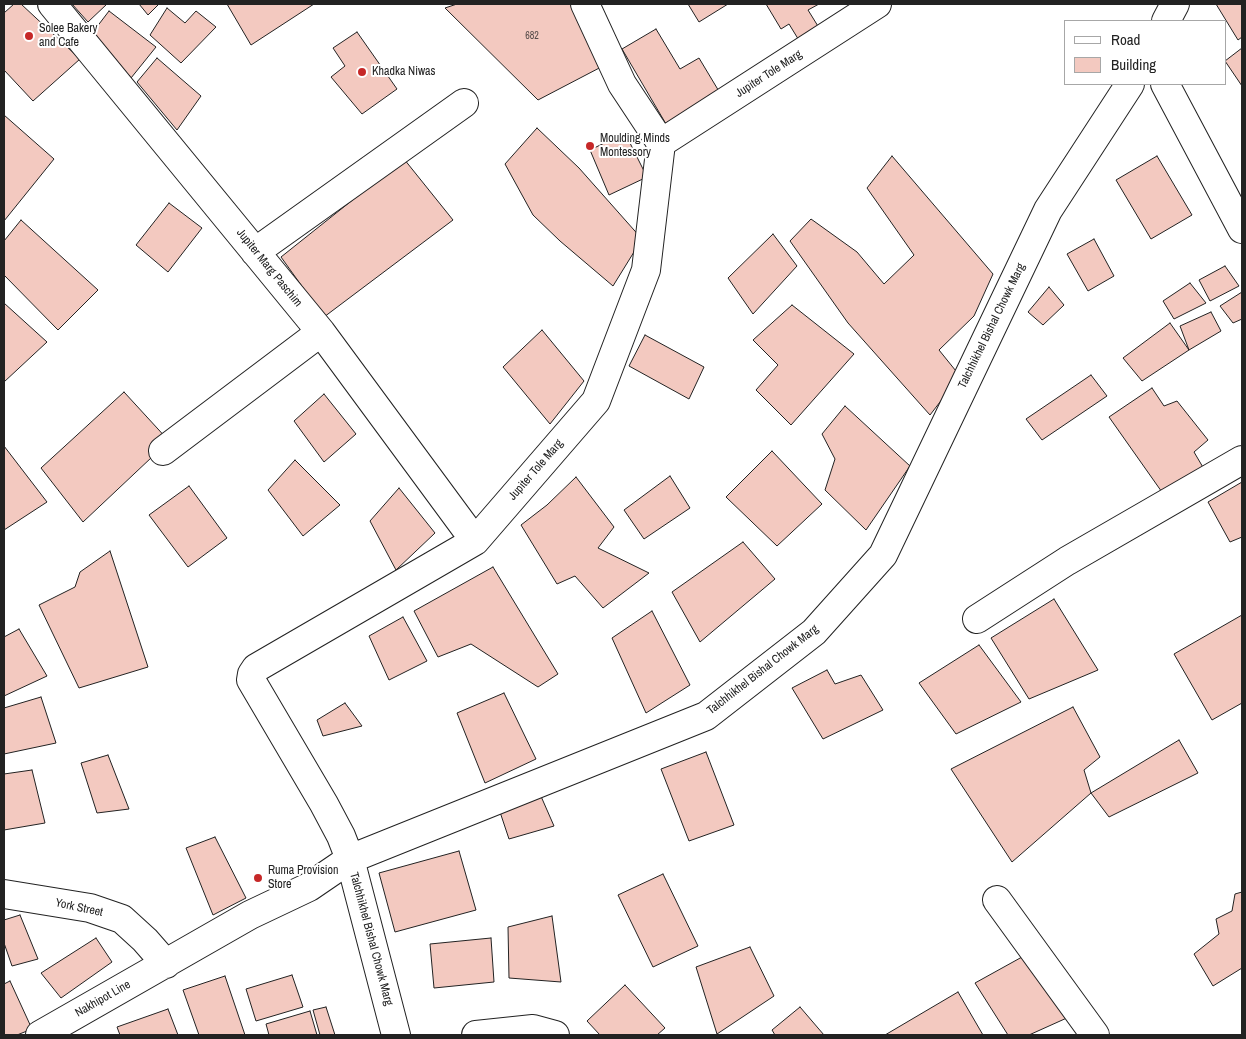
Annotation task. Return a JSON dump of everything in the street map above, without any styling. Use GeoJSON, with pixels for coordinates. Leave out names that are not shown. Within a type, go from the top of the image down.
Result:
{"type":"FeatureCollection","features":[{"type":"Feature","properties":{"kind":"street","name":"Jupiter Marg Paschim"},"geometry":{"type":"LineString","coordinates":[[52,4],[321,332],[475,541]]}},
{"type":"Feature","properties":{"kind":"street"},"geometry":{"type":"LineString","coordinates":[[585,4],[622,84],[661,143]]}},
{"type":"Feature","properties":{"kind":"street","name":"Jupiter Tole Marg"},"geometry":{"type":"LineString","coordinates":[[350,859],[341,836],[324,804],[251,680],[252,674],[256,668],[475,541],[596,401],[646,270],[661,143],[877,4]]}},
{"type":"Feature","properties":{"kind":"street"},"geometry":{"type":"LineString","coordinates":[[1167,20],[1175,4]]}},
{"type":"Feature","properties":{"kind":"street","name":"Talchhikhel Bishal Chowk Marg"},"geometry":{"type":"LineString","coordinates":[[396,1035],[350,859],[706,716],[814,632],[883,555],[1048,210],[1129,85]]}},
{"type":"Feature","properties":{"kind":"street"},"geometry":{"type":"LineString","coordinates":[[1166,85],[1242,229]]}},
{"type":"Feature","properties":{"kind":"street"},"geometry":{"type":"LineString","coordinates":[[255,252],[464,103]]}},
{"type":"Feature","properties":{"kind":"street"},"geometry":{"type":"LineString","coordinates":[[164,451],[321,332]]}},
{"type":"Feature","properties":{"kind":"street"},"geometry":{"type":"LineString","coordinates":[[977,619],[1067,562],[1242,460]]}},
{"type":"Feature","properties":{"kind":"street","name":"Nakhipot Line"},"geometry":{"type":"LineString","coordinates":[[40,1035],[250,915],[309,887],[350,859]]}},
{"type":"Feature","properties":{"kind":"street","name":"York Street"},"geometry":{"type":"LineString","coordinates":[[4,894],[90,908],[122,919],[145,940],[166,964]]}},
{"type":"Feature","properties":{"kind":"street"},"geometry":{"type":"LineString","coordinates":[[997,900],[1095,1035]]}},
{"type":"Feature","properties":{"kind":"street"},"geometry":{"type":"LineString","coordinates":[[476,1035],[533,1029],[555,1035]]}},
{"type":"Feature","properties":{"kind":"building","name":"Solee Bakery and Cafe"},"geometry":{"type":"Polygon","coordinates":[[[14,4],[21,4],[80,59],[33,101],[4,70],[4,13],[14,4]]]}},
{"type":"Feature","properties":{"kind":"building"},"geometry":{"type":"Polygon","coordinates":[[[72,4],[107,4],[88,22],[72,4]]]}},
{"type":"Feature","properties":{"kind":"building"},"geometry":{"type":"Polygon","coordinates":[[[139,4],[159,4],[148,15],[139,4]]]}},
{"type":"Feature","properties":{"kind":"building"},"geometry":{"type":"Polygon","coordinates":[[[227,4],[314,4],[251,45],[227,4]]]}},
{"type":"Feature","properties":{"kind":"building"},"geometry":{"type":"Polygon","coordinates":[[[457,4],[573,4],[605,65],[538,100],[445,8],[457,4]]]}},
{"type":"Feature","properties":{"kind":"building"},"geometry":{"type":"Polygon","coordinates":[[[688,4],[728,4],[699,22],[688,4]]]}},
{"type":"Feature","properties":{"kind":"building"},"geometry":{"type":"Polygon","coordinates":[[[766,4],[819,4],[808,10],[821,31],[800,42],[789,24],[781,29],[766,4]]]}},
{"type":"Feature","properties":{"kind":"building"},"geometry":{"type":"Polygon","coordinates":[[[1216,4],[1242,4],[1242,37],[1238,40],[1216,4]]]}},
{"type":"Feature","properties":{"kind":"building"},"geometry":{"type":"Polygon","coordinates":[[[167,8],[185,23],[196,11],[216,27],[181,63],[150,35],[167,8]]]}},
{"type":"Feature","properties":{"kind":"building"},"geometry":{"type":"Polygon","coordinates":[[[109,11],[156,47],[131,78],[93,32],[109,11]]]}},
{"type":"Feature","properties":{"kind":"building"},"geometry":{"type":"Polygon","coordinates":[[[656,29],[680,69],[699,58],[720,93],[666,124],[622,49],[656,29]]]}},
{"type":"Feature","properties":{"kind":"building","name":"Khadka Niwas"},"geometry":{"type":"Polygon","coordinates":[[[357,32],[397,89],[362,114],[331,77],[345,66],[333,48],[357,32]]]}},
{"type":"Feature","properties":{"kind":"building"},"geometry":{"type":"Polygon","coordinates":[[[1242,48],[1242,86],[1226,62],[1226,60],[1242,48]]]}},
{"type":"Feature","properties":{"kind":"building"},"geometry":{"type":"Polygon","coordinates":[[[157,58],[201,96],[177,130],[137,82],[157,58]]]}},
{"type":"Feature","properties":{"kind":"building"},"geometry":{"type":"Polygon","coordinates":[[[4,115],[54,159],[4,221],[4,115]]]}},
{"type":"Feature","properties":{"kind":"building"},"geometry":{"type":"Polygon","coordinates":[[[537,128],[579,168],[642,239],[613,286],[560,241],[533,215],[505,164],[537,128]]]}},
{"type":"Feature","properties":{"kind":"building"},"geometry":{"type":"Polygon","coordinates":[[[625,133],[647,177],[609,195],[590,150],[625,133]]]}},
{"type":"Feature","properties":{"kind":"building"},"geometry":{"type":"Polygon","coordinates":[[[892,156],[993,274],[974,316],[939,350],[960,376],[930,415],[848,323],[790,241],[811,219],[857,252],[884,284],[914,255],[867,188],[892,156]]]}},
{"type":"Feature","properties":{"kind":"building"},"geometry":{"type":"Polygon","coordinates":[[[1157,156],[1192,215],[1151,239],[1116,180],[1157,156]]]}},
{"type":"Feature","properties":{"kind":"building"},"geometry":{"type":"Polygon","coordinates":[[[404,159],[453,220],[324,317],[281,257],[404,159]]]}},
{"type":"Feature","properties":{"kind":"building"},"geometry":{"type":"Polygon","coordinates":[[[169,203],[202,228],[168,272],[136,245],[169,203]]]}},
{"type":"Feature","properties":{"kind":"building"},"geometry":{"type":"Polygon","coordinates":[[[21,220],[98,290],[58,330],[4,275],[4,241],[21,220]]]}},
{"type":"Feature","properties":{"kind":"building"},"geometry":{"type":"Polygon","coordinates":[[[773,234],[797,266],[753,314],[728,278],[773,234]]]}},
{"type":"Feature","properties":{"kind":"building"},"geometry":{"type":"Polygon","coordinates":[[[1094,239],[1114,276],[1088,291],[1067,254],[1094,239]]]}},
{"type":"Feature","properties":{"kind":"building"},"geometry":{"type":"Polygon","coordinates":[[[1225,266],[1239,286],[1210,301],[1199,280],[1225,266]]]}},
{"type":"Feature","properties":{"kind":"building"},"geometry":{"type":"Polygon","coordinates":[[[1190,283],[1206,303],[1174,319],[1163,301],[1190,283]]]}},
{"type":"Feature","properties":{"kind":"building"},"geometry":{"type":"Polygon","coordinates":[[[1049,287],[1064,305],[1043,325],[1028,312],[1049,287]]]}},
{"type":"Feature","properties":{"kind":"building"},"geometry":{"type":"Polygon","coordinates":[[[1242,292],[1242,319],[1233,323],[1220,306],[1242,292]]]}},
{"type":"Feature","properties":{"kind":"building"},"geometry":{"type":"Polygon","coordinates":[[[4,303],[47,342],[4,382],[4,303]]]}},
{"type":"Feature","properties":{"kind":"building"},"geometry":{"type":"Polygon","coordinates":[[[792,305],[854,354],[791,425],[756,390],[778,365],[753,340],[792,305]]]}},
{"type":"Feature","properties":{"kind":"building"},"geometry":{"type":"Polygon","coordinates":[[[1211,312],[1221,331],[1189,350],[1180,326],[1211,312]]]}},
{"type":"Feature","properties":{"kind":"building"},"geometry":{"type":"Polygon","coordinates":[[[1170,323],[1189,350],[1142,381],[1123,358],[1170,323]]]}},
{"type":"Feature","properties":{"kind":"building"},"geometry":{"type":"Polygon","coordinates":[[[542,330],[584,381],[550,424],[503,367],[542,330]]]}},
{"type":"Feature","properties":{"kind":"building"},"geometry":{"type":"Polygon","coordinates":[[[645,335],[704,367],[689,399],[629,366],[645,335]]]}},
{"type":"Feature","properties":{"kind":"building"},"geometry":{"type":"Polygon","coordinates":[[[1091,375],[1107,396],[1042,440],[1026,419],[1091,375]]]}},
{"type":"Feature","properties":{"kind":"building"},"geometry":{"type":"Polygon","coordinates":[[[1152,388],[1164,406],[1177,401],[1208,440],[1194,452],[1204,469],[1164,495],[1109,417],[1152,388]]]}},
{"type":"Feature","properties":{"kind":"building"},"geometry":{"type":"Polygon","coordinates":[[[124,392],[169,441],[83,522],[41,468],[124,392]]]}},
{"type":"Feature","properties":{"kind":"building"},"geometry":{"type":"Polygon","coordinates":[[[324,394],[356,434],[324,462],[294,421],[324,394]]]}},
{"type":"Feature","properties":{"kind":"building"},"geometry":{"type":"Polygon","coordinates":[[[845,406],[910,466],[866,530],[825,490],[835,459],[822,434],[845,406]]]}},
{"type":"Feature","properties":{"kind":"building"},"geometry":{"type":"Polygon","coordinates":[[[4,446],[47,502],[4,530],[4,446]]]}},
{"type":"Feature","properties":{"kind":"building"},"geometry":{"type":"Polygon","coordinates":[[[772,451],[822,504],[777,546],[726,497],[772,451]]]}},
{"type":"Feature","properties":{"kind":"building"},"geometry":{"type":"Polygon","coordinates":[[[295,460],[340,505],[303,536],[268,490],[295,460]]]}},
{"type":"Feature","properties":{"kind":"building"},"geometry":{"type":"Polygon","coordinates":[[[670,476],[690,508],[644,539],[624,510],[670,476]]]}},
{"type":"Feature","properties":{"kind":"building"},"geometry":{"type":"Polygon","coordinates":[[[576,477],[614,527],[598,548],[649,573],[603,608],[575,576],[557,584],[521,525],[547,505],[576,477]]]}},
{"type":"Feature","properties":{"kind":"building"},"geometry":{"type":"Polygon","coordinates":[[[1242,482],[1242,537],[1230,542],[1208,502],[1242,482]]]}},
{"type":"Feature","properties":{"kind":"building"},"geometry":{"type":"Polygon","coordinates":[[[189,486],[227,538],[188,567],[149,515],[189,486]]]}},
{"type":"Feature","properties":{"kind":"building"},"geometry":{"type":"Polygon","coordinates":[[[399,488],[435,533],[396,570],[370,521],[399,488]]]}},
{"type":"Feature","properties":{"kind":"building"},"geometry":{"type":"Polygon","coordinates":[[[743,542],[775,579],[700,642],[672,592],[743,542]]]}},
{"type":"Feature","properties":{"kind":"building"},"geometry":{"type":"Polygon","coordinates":[[[110,551],[148,667],[79,688],[39,605],[75,587],[80,572],[110,551]]]}},
{"type":"Feature","properties":{"kind":"building"},"geometry":{"type":"Polygon","coordinates":[[[493,567],[558,674],[538,687],[471,644],[438,657],[414,611],[493,567]]]}},
{"type":"Feature","properties":{"kind":"building"},"geometry":{"type":"Polygon","coordinates":[[[1054,599],[1098,670],[1029,699],[991,638],[1054,599]]]}},
{"type":"Feature","properties":{"kind":"building"},"geometry":{"type":"Polygon","coordinates":[[[652,611],[690,685],[646,713],[612,638],[652,611]]]}},
{"type":"Feature","properties":{"kind":"building"},"geometry":{"type":"Polygon","coordinates":[[[1242,615],[1242,703],[1212,720],[1174,654],[1242,615]]]}},
{"type":"Feature","properties":{"kind":"building"},"geometry":{"type":"Polygon","coordinates":[[[403,617],[427,661],[389,680],[369,636],[403,617]]]}},
{"type":"Feature","properties":{"kind":"building"},"geometry":{"type":"Polygon","coordinates":[[[19,629],[47,676],[4,696],[4,637],[19,629]]]}},
{"type":"Feature","properties":{"kind":"building"},"geometry":{"type":"Polygon","coordinates":[[[979,645],[1021,702],[956,734],[919,683],[979,645]]]}},
{"type":"Feature","properties":{"kind":"building"},"geometry":{"type":"Polygon","coordinates":[[[827,670],[835,684],[861,675],[883,710],[823,739],[792,688],[827,670]]]}},
{"type":"Feature","properties":{"kind":"building"},"geometry":{"type":"Polygon","coordinates":[[[504,693],[536,759],[485,783],[457,713],[504,693]]]}},
{"type":"Feature","properties":{"kind":"building"},"geometry":{"type":"Polygon","coordinates":[[[41,697],[56,743],[4,754],[4,708],[41,697]]]}},
{"type":"Feature","properties":{"kind":"building"},"geometry":{"type":"Polygon","coordinates":[[[345,703],[362,726],[323,736],[317,720],[345,703]]]}},
{"type":"Feature","properties":{"kind":"building"},"geometry":{"type":"Polygon","coordinates":[[[1073,707],[1100,757],[1084,770],[1091,793],[1012,862],[951,769],[1073,707]]]}},
{"type":"Feature","properties":{"kind":"building"},"geometry":{"type":"Polygon","coordinates":[[[1179,740],[1198,773],[1109,817],[1091,793],[1179,740]]]}},
{"type":"Feature","properties":{"kind":"building"},"geometry":{"type":"Polygon","coordinates":[[[706,752],[734,825],[689,841],[661,769],[706,752]]]}},
{"type":"Feature","properties":{"kind":"building"},"geometry":{"type":"Polygon","coordinates":[[[108,755],[129,809],[97,813],[81,763],[108,755]]]}},
{"type":"Feature","properties":{"kind":"building"},"geometry":{"type":"Polygon","coordinates":[[[32,770],[45,823],[4,830],[4,774],[32,770]]]}},
{"type":"Feature","properties":{"kind":"building"},"geometry":{"type":"Polygon","coordinates":[[[540,794],[554,826],[509,839],[499,809],[540,794]]]}},
{"type":"Feature","properties":{"kind":"building"},"geometry":{"type":"Polygon","coordinates":[[[215,837],[246,898],[213,915],[186,848],[215,837]]]}},
{"type":"Feature","properties":{"kind":"building"},"geometry":{"type":"Polygon","coordinates":[[[459,851],[476,910],[395,932],[379,873],[459,851]]]}},
{"type":"Feature","properties":{"kind":"building"},"geometry":{"type":"Polygon","coordinates":[[[663,874],[698,946],[653,967],[618,895],[663,874]]]}},
{"type":"Feature","properties":{"kind":"building"},"geometry":{"type":"Polygon","coordinates":[[[1242,892],[1242,968],[1213,986],[1194,954],[1219,934],[1216,919],[1232,911],[1235,894],[1242,892]]]}},
{"type":"Feature","properties":{"kind":"building"},"geometry":{"type":"Polygon","coordinates":[[[20,915],[38,959],[12,966],[4,943],[4,920],[20,915]]]}},
{"type":"Feature","properties":{"kind":"building"},"geometry":{"type":"Polygon","coordinates":[[[552,916],[561,982],[509,978],[508,927],[552,916]]]}},
{"type":"Feature","properties":{"kind":"building"},"geometry":{"type":"Polygon","coordinates":[[[96,938],[112,962],[61,998],[41,973],[96,938]]]}},
{"type":"Feature","properties":{"kind":"building"},"geometry":{"type":"Polygon","coordinates":[[[491,938],[494,982],[434,988],[430,944],[491,938]]]}},
{"type":"Feature","properties":{"kind":"building"},"geometry":{"type":"Polygon","coordinates":[[[750,947],[774,996],[717,1034],[696,967],[750,947]]]}},
{"type":"Feature","properties":{"kind":"building"},"geometry":{"type":"Polygon","coordinates":[[[1022,957],[1069,1017],[1029,1035],[1008,1035],[975,983],[1022,957]]]}},
{"type":"Feature","properties":{"kind":"building"},"geometry":{"type":"Polygon","coordinates":[[[292,975],[303,1007],[256,1021],[246,989],[292,975]]]}},
{"type":"Feature","properties":{"kind":"building"},"geometry":{"type":"Polygon","coordinates":[[[225,976],[245,1035],[199,1035],[183,990],[225,976]]]}},
{"type":"Feature","properties":{"kind":"building"},"geometry":{"type":"Polygon","coordinates":[[[10,981],[32,1029],[17,1035],[4,1035],[4,984],[10,981]]]}},
{"type":"Feature","properties":{"kind":"building"},"geometry":{"type":"Polygon","coordinates":[[[625,985],[665,1028],[657,1035],[600,1035],[587,1021],[625,985]]]}},
{"type":"Feature","properties":{"kind":"building"},"geometry":{"type":"Polygon","coordinates":[[[958,992],[983,1035],[885,1035],[958,992]]]}},
{"type":"Feature","properties":{"kind":"building"},"geometry":{"type":"Polygon","coordinates":[[[326,1007],[335,1035],[320,1035],[313,1010],[326,1007]]]}},
{"type":"Feature","properties":{"kind":"building"},"geometry":{"type":"Polygon","coordinates":[[[800,1007],[824,1035],[775,1035],[772,1030],[800,1007]]]}},
{"type":"Feature","properties":{"kind":"building"},"geometry":{"type":"Polygon","coordinates":[[[168,1009],[178,1035],[120,1035],[117,1027],[168,1009]]]}},
{"type":"Feature","properties":{"kind":"building"},"geometry":{"type":"Polygon","coordinates":[[[310,1011],[317,1035],[269,1035],[266,1024],[310,1011]]]}},
{"type":"Feature","properties":{"kind":"place","name":"Solee Bakery and Cafe"},"geometry":{"type":"Point","coordinates":[29,36]}},
{"type":"Feature","properties":{"kind":"place","name":"Khadka Niwas"},"geometry":{"type":"Point","coordinates":[362,72]}},
{"type":"Feature","properties":{"kind":"place","name":"Moulding Minds Montessory"},"geometry":{"type":"Point","coordinates":[590,146]}},
{"type":"Feature","properties":{"kind":"place","name":"Ruma Provision Store"},"geometry":{"type":"Point","coordinates":[258,878]}}]}
